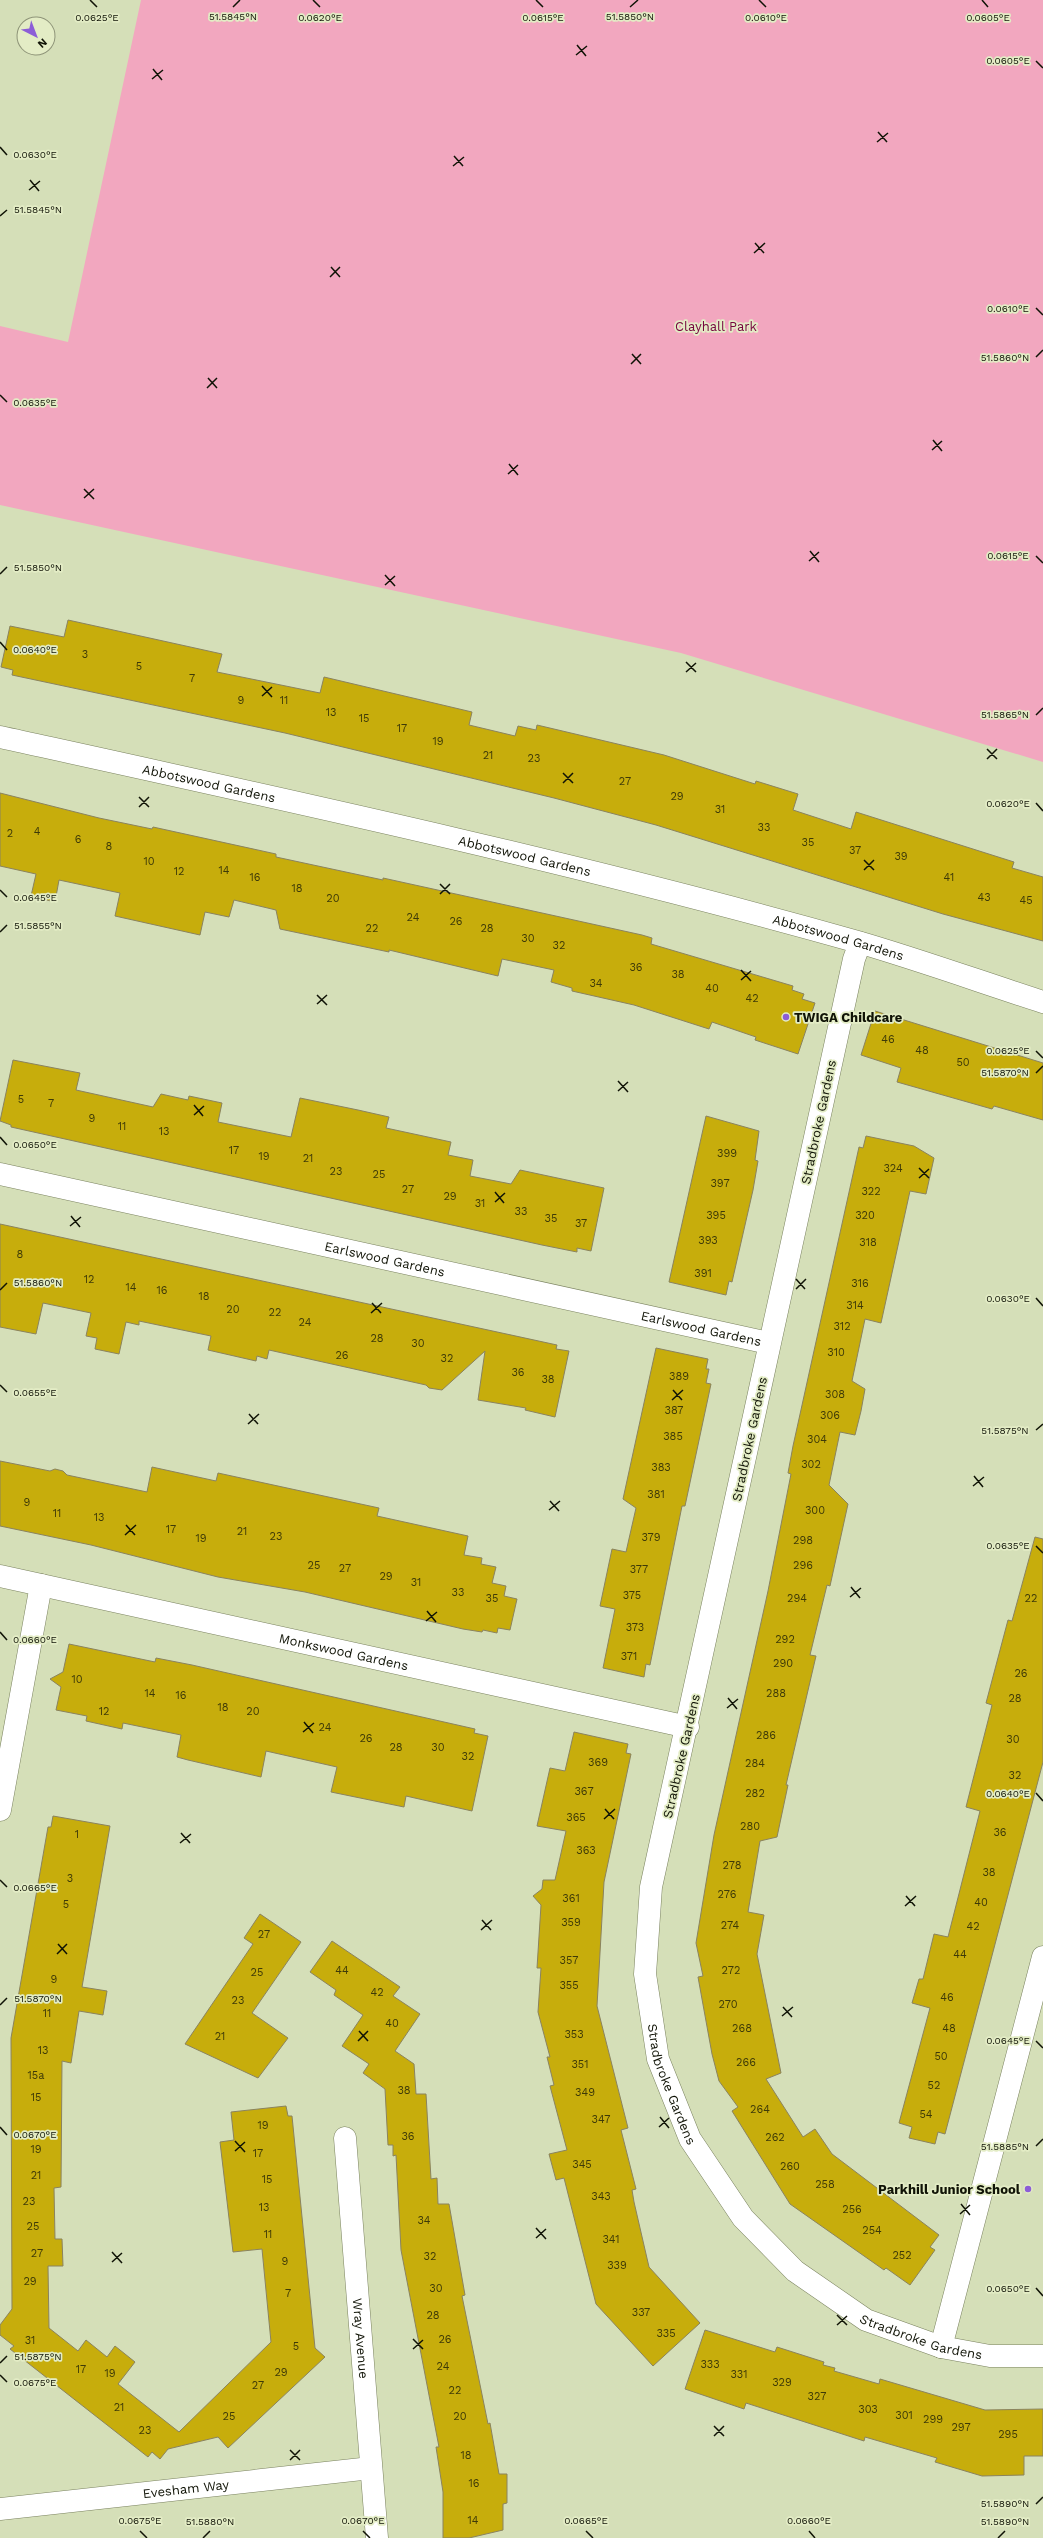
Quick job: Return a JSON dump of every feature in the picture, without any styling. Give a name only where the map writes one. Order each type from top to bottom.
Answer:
[{"type":"street","name":"Abbotswood Gardens","points":[[0,737],[336,811],[632,882],[860,943],[1043,1002]]},
{"type":"street","name":"Stradbroke Gardens","points":[[860,943],[854,959],[769,1343],[688,1727],[651,1887],[645,1974],[658,2059],[690,2139],[743,2218],[795,2271],[866,2320],[941,2347],[990,2356],[1043,2356]]},
{"type":"street","name":"Earlswood Gardens","points":[[0,1174],[769,1343]]},
{"type":"street","name":"Monkswood Gardens","points":[[0,1576],[688,1727]]},
{"type":"street","points":[[0,1810],[41,1585]]},
{"type":"street","points":[[941,2347],[1043,1957]]},
{"type":"street","name":"Wray Avenue","points":[[346,2138],[377,2538]]},
{"type":"street","name":"Evesham Way","points":[[0,2509],[371,2468]]},
{"type":"green space","name":"Clayhall Park","points":[[141,0],[1043,0],[1043,762],[681,653],[0,505],[0,326],[68,342]]},
{"type":"building","points":[[68,620],[222,654],[217,672],[320,693],[324,677],[472,712],[469,725],[515,736],[518,726],[536,730],[537,725],[664,755],[755,784],[756,781],[798,794],[793,810],[851,829],[856,812],[1014,862],[1012,868],[1043,877],[1043,941],[943,914],[656,825],[554,798],[285,733],[12,675],[13,670],[1,667],[10,626],[64,637]]},
{"type":"building","points":[[0,793],[99,818],[152,829],[153,827],[276,854],[276,857],[383,880],[383,878],[642,935],[652,938],[651,944],[793,986],[792,990],[804,994],[802,999],[815,1003],[798,1054],[755,1040],[756,1037],[712,1022],[709,1029],[634,1005],[572,991],[572,988],[551,982],[554,970],[502,959],[498,976],[389,950],[389,952],[280,929],[276,910],[234,900],[229,917],[205,912],[200,935],[115,916],[120,893],[59,880],[55,902],[31,896],[36,874],[0,866]]},
{"type":"building","points":[[875,1011],[1043,1063],[1043,1120],[994,1106],[992,1109],[897,1082],[901,1068],[861,1055]]},
{"type":"building","points":[[13,1060],[80,1073],[76,1090],[153,1107],[161,1094],[188,1100],[189,1096],[222,1103],[218,1122],[291,1137],[300,1098],[358,1110],[389,1117],[386,1128],[451,1142],[448,1155],[473,1160],[470,1176],[511,1184],[520,1170],[604,1188],[591,1251],[577,1248],[577,1252],[542,1245],[11,1127],[11,1125],[0,1121]]},
{"type":"building","points":[[706,1116],[759,1131],[755,1160],[758,1161],[753,1190],[732,1282],[729,1281],[726,1295],[669,1282]]},
{"type":"building","points":[[866,1136],[914,1146],[934,1158],[926,1194],[910,1191],[881,1323],[865,1319],[852,1381],[865,1389],[861,1411],[855,1435],[840,1432],[829,1485],[848,1504],[830,1586],[827,1585],[810,1655],[816,1656],[786,1785],[788,1785],[777,1837],[760,1841],[748,1912],[764,1915],[757,1954],[781,2073],[766,2079],[803,2137],[815,2129],[832,2154],[939,2235],[930,2247],[935,2250],[910,2285],[886,2268],[884,2270],[790,2204],[732,2111],[738,2107],[719,2081],[712,2054],[698,1977],[703,1976],[696,1943],[714,1835],[768,1591],[791,1474],[788,1473],[793,1446],[859,1147],[863,1148]]},
{"type":"building","points":[[0,1224],[557,1345],[556,1349],[569,1351],[555,1417],[525,1410],[526,1408],[478,1400],[485,1351],[442,1390],[429,1388],[426,1385],[269,1350],[267,1359],[257,1356],[256,1361],[208,1350],[211,1336],[139,1321],[139,1325],[126,1322],[119,1354],[95,1349],[97,1338],[86,1336],[91,1313],[43,1303],[36,1334],[0,1327]]},
{"type":"building","points":[[656,1348],[708,1359],[706,1369],[709,1369],[706,1383],[711,1384],[685,1506],[682,1506],[650,1665],[646,1664],[644,1677],[603,1668],[615,1609],[600,1606],[612,1549],[626,1552],[636,1508],[623,1499]]},
{"type":"building","points":[[0,1461],[50,1471],[55,1469],[63,1471],[67,1475],[147,1492],[152,1467],[216,1481],[218,1473],[379,1508],[377,1516],[468,1536],[464,1555],[482,1558],[481,1564],[496,1567],[492,1583],[506,1586],[504,1596],[517,1599],[510,1630],[498,1628],[497,1633],[483,1630],[482,1632],[463,1629],[305,1592],[218,1577],[91,1545],[0,1526]]},
{"type":"building","points":[[1035,1537],[1043,1539],[1043,1762],[945,2134],[938,2132],[935,2144],[909,2138],[912,2127],[899,2123],[930,2008],[912,2003],[919,1979],[923,1979],[934,1934],[948,1937],[980,1811],[966,1807],[992,1705],[986,1703],[1008,1620],[1012,1621]]},
{"type":"building","points":[[69,1644],[155,1662],[156,1658],[192,1665],[475,1729],[474,1733],[488,1736],[472,1811],[406,1796],[404,1807],[331,1792],[337,1767],[266,1751],[261,1777],[188,1760],[177,1757],[181,1735],[123,1723],[122,1729],[86,1721],[87,1716],[56,1710],[61,1687],[50,1679],[63,1672]]},
{"type":"building","points":[[574,1732],[628,1744],[626,1753],[631,1754],[604,1882],[597,2006],[628,2128],[621,2130],[636,2189],[632,2190],[634,2202],[649,2267],[700,2323],[653,2366],[596,2304],[564,2178],[556,2180],[549,2154],[567,2150],[550,2086],[554,2085],[547,2057],[550,2057],[538,2012],[541,1968],[537,1968],[541,1905],[533,1896],[542,1889],[543,1880],[555,1880],[566,1831],[537,1826],[550,1768],[565,1771]]},
{"type":"building","points":[[53,1816],[110,1826],[82,1987],[107,1991],[103,2015],[79,2011],[71,2063],[62,2061],[61,2187],[54,2188],[55,2239],[62,2239],[63,2266],[48,2266],[49,2328],[78,2351],[86,2340],[107,2357],[115,2346],[135,2362],[118,2384],[179,2432],[271,2342],[262,2249],[233,2252],[220,2142],[234,2140],[231,2112],[286,2106],[288,2116],[292,2116],[315,2348],[325,2357],[228,2448],[218,2437],[168,2449],[160,2459],[152,2452],[148,2457],[10,2349],[14,2346],[0,2335],[0,2325],[12,2309],[11,2038],[48,1827],[51,1827]]},
{"type":"building","points":[[260,1914],[301,1942],[252,2013],[288,2038],[258,2078],[185,2044],[253,1944],[244,1938]]},
{"type":"building","points":[[332,1941],[400,1987],[393,1996],[420,2014],[395,2051],[414,2064],[416,2094],[426,2094],[431,2179],[437,2178],[438,2204],[449,2204],[465,2295],[462,2296],[488,2424],[490,2423],[499,2474],[507,2474],[507,2503],[503,2504],[503,2530],[469,2538],[443,2538],[443,2492],[436,2447],[439,2447],[401,2250],[396,2155],[393,2156],[393,2145],[388,2145],[385,2089],[363,2073],[369,2064],[342,2046],[363,2015],[334,1995],[336,1990],[310,1972]]},
{"type":"building","points":[[705,2330],[775,2352],[777,2347],[824,2362],[823,2365],[835,2368],[834,2371],[879,2384],[880,2379],[985,2410],[1043,2409],[1043,2456],[1024,2456],[1024,2475],[982,2476],[935,2462],[937,2458],[865,2437],[864,2441],[746,2403],[744,2409],[685,2389]]},
{"type":"place","name":"TWIGA Childcare","points":[[786,1017]]},
{"type":"place","name":"Parkhill Junior School","points":[[1028,2189]]}]
